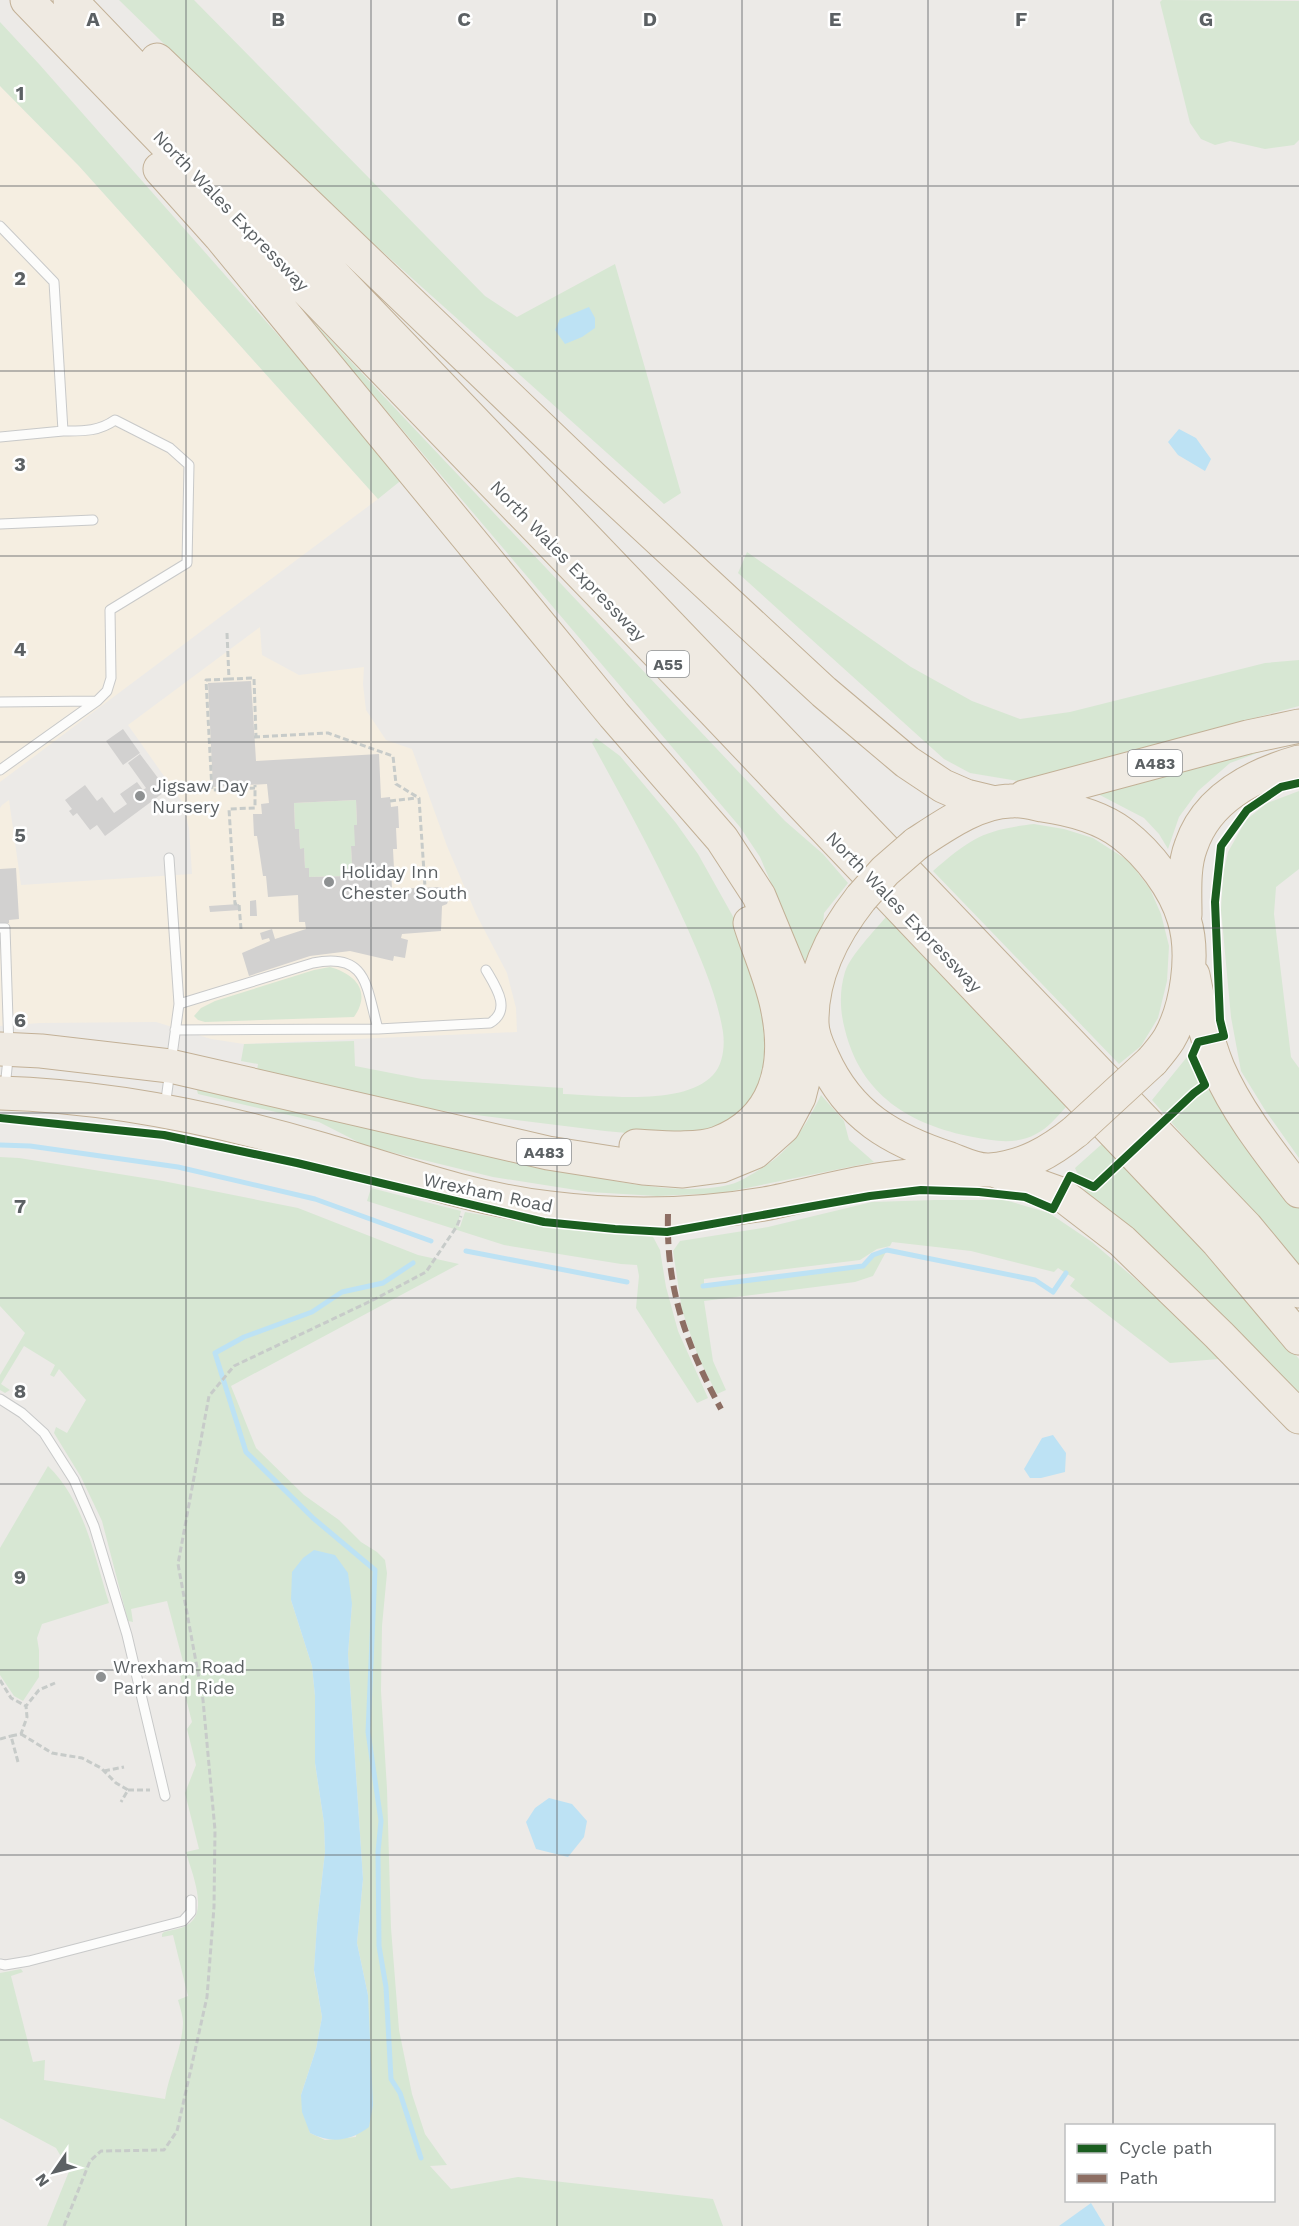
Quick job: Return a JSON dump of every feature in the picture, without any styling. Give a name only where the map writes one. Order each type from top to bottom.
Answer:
[{"type":"highway","points":[[10,0],[220,236],[614,716],[722,839],[759,896],[826,1065],[841,1091],[856,1110],[874,1124],[915,1146],[1062,1194],[1122,1241],[1299,1417]]},
{"type":"highway","name":"North Wales Expressway","points":[[27,0],[751,751],[1218,1242],[1299,1338]]},
{"type":"highway","name":"North Wales Expressway","points":[[70,0],[1246,1227],[1299,1291]]},
{"type":"highway","points":[[96,0],[592,477],[824,692],[907,762],[943,786],[966,796],[1066,809],[1095,818],[1123,834],[1145,855],[1168,886],[1184,919]]},
{"type":"highway","points":[[548,1153],[598,1143],[674,1148],[716,1144],[741,1131],[754,1120],[771,1101],[780,1078],[782,1051],[778,1010],[750,923],[712,854],[614,716]]},
{"type":"highway","name":"A483","points":[[1003,802],[1248,737],[1299,726]]},
{"type":"highway","points":[[1299,762],[1265,772],[1239,787],[1219,802],[1202,821],[1190,847],[1185,875],[1184,919],[1198,1002],[1218,1069],[1254,1130],[1299,1191]]},
{"type":"highway","points":[[813,1031],[816,981],[841,924],[861,898],[885,871],[916,844],[966,813],[1003,802]]},
{"type":"highway","name":"Wrexham Road","points":[[2,1093],[77,1099],[165,1112],[219,1123],[471,1193],[546,1208],[610,1214],[668,1214],[728,1209],[877,1180],[987,1170],[1027,1163],[1053,1150],[1152,1061],[1169,1039],[1180,1012],[1189,959]]},
{"type":"highway","name":"A483","points":[[5,1049],[170,1066],[548,1153],[642,1168],[683,1171],[721,1166],[755,1152],[783,1127],[799,1097],[813,1031]]},
{"type":"lane","points":[[0,226],[54,282],[63,431]]},
{"type":"lane","points":[[0,437],[88,431],[104,428],[115,420],[170,448],[189,465],[187,563],[110,610],[111,678],[106,691],[97,701],[0,770]]},
{"type":"lane","points":[[0,524],[93,520]]},
{"type":"lane","points":[[0,702],[97,701]]},
{"type":"lane","points":[[165,1112],[179,1004],[169,858]]},
{"type":"lane","points":[[0,928],[5,928],[5,1049],[2,1093]]},
{"type":"lane","points":[[179,1004],[313,963],[328,960],[344,961],[356,968],[364,979],[378,1029]]},
{"type":"lane","points":[[175,1030],[378,1029],[490,1023],[497,1019],[501,1012],[501,1002],[498,991],[486,970]]},
{"type":"lane","points":[[0,1399],[30,1419],[44,1433],[74,1480],[94,1526],[127,1635],[164,1792]]},
{"type":"lane","points":[[0,1964],[29,1961],[183,1921],[191,1912],[191,1900]]},
{"type":"path","points":[[227,633],[229,679]]},
{"type":"path","points":[[241,929],[239,904],[235,904],[229,809],[255,808],[255,786],[212,790],[206,680],[254,678],[255,736],[328,734],[393,756],[396,784],[419,798]]},
{"type":"path","points":[[390,801],[419,798]]},
{"type":"path","points":[[419,798],[425,887]]},
{"type":"path","points":[[64,2226],[90,2162],[101,2151],[164,2150],[177,2131],[207,1997],[214,1907],[215,1830],[203,1700],[178,1564],[209,1395],[234,1366],[375,1299],[426,1272],[457,1226],[463,1211]]},
{"type":"path","points":[[0,1680],[10,1698],[26,1707]]},
{"type":"path","points":[[21,1734],[27,1717],[26,1707],[39,1690],[55,1683]]},
{"type":"path","points":[[0,1740],[21,1734],[52,1753],[82,1758],[128,1790],[164,1792]]},
{"type":"path","points":[[11,1736],[18,1762]]},
{"type":"path","points":[[104,1772],[124,1767]]},
{"type":"path","points":[[121,1802],[128,1790]]},
{"type":"shaded area","points":[[0,86],[79,166],[378,499],[0,782]]},
{"type":"shaded area","points":[[260,627],[262,655],[299,675],[364,667],[366,710],[386,740],[412,749],[447,846],[477,916],[507,973],[516,1008],[517,1032],[244,1044],[211,1039],[156,1022],[40,1023],[0,1026],[0,808],[9,800],[21,885],[192,874],[189,829],[183,803],[128,725]]},
{"type":"green space","points":[[119,0],[194,0],[485,296],[517,317],[615,264],[681,493],[664,504],[317,193]]},
{"type":"green space","points":[[1162,0],[1299,1],[1299,140],[1294,145],[1265,149],[1230,141],[1215,145],[1201,139],[1190,123],[1160,2]]},
{"type":"green space","points":[[0,22],[404,478],[378,499],[79,166],[0,86]]},
{"type":"green space","points":[[288,295],[785,821],[823,854],[848,883],[824,913],[823,925],[805,962],[760,857],[740,827]]},
{"type":"green space","points":[[747,552],[911,667],[972,701],[1020,719],[1070,712],[1265,663],[1299,660],[1299,706],[1018,781],[970,773],[944,759],[738,573]]},
{"type":"green space","points":[[596,738],[620,756],[676,823],[698,854],[740,929],[768,1014],[769,1081],[728,1128],[671,1137],[444,1111],[338,1091],[257,1071],[258,1064],[241,1061],[244,1044],[354,1041],[355,1066],[422,1079],[563,1088],[563,1094],[620,1097],[683,1092],[700,1085],[713,1075],[721,1061],[724,1043],[713,991],[692,938],[664,879],[592,743]]},
{"type":"green space","points":[[1299,738],[1230,763],[1198,791],[1179,817],[1168,849],[1159,834],[1144,818],[1096,793]]},
{"type":"green space","points":[[1299,791],[1299,869],[1276,887],[1274,914],[1291,1057],[1299,1068],[1299,1158],[1241,1071],[1231,1017],[1221,910],[1223,874],[1228,852],[1246,820],[1267,803]]},
{"type":"green space","points":[[356,800],[355,846],[351,846],[352,865],[348,866],[348,876],[309,877],[309,868],[305,868],[304,849],[300,849],[299,829],[295,829],[294,803]]},
{"type":"green space","points":[[1034,824],[1064,829],[1093,838],[1129,861],[1150,889],[1161,914],[1169,946],[1167,981],[1158,1018],[1141,1046],[1119,1064],[933,871],[979,837],[1002,829]]},
{"type":"green space","points":[[886,917],[1066,1107],[1044,1129],[1021,1140],[1005,1141],[950,1132],[909,1115],[891,1103],[863,1072],[845,1030],[841,1009],[842,987],[845,972],[852,958]]},
{"type":"green space","points":[[330,967],[347,974],[358,985],[361,999],[354,1017],[205,1022],[194,1016],[201,1008],[215,1001]]},
{"type":"green space","points":[[1187,1057],[1220,1093],[1299,1202],[1299,1268],[1152,1100]]},
{"type":"green space","points":[[196,1087],[521,1163],[652,1187],[696,1189],[735,1183],[777,1157],[802,1130],[821,1095],[844,1121],[849,1140],[874,1162],[722,1193],[657,1196],[589,1192],[493,1177],[366,1146],[319,1122],[198,1094]]},
{"type":"green space","points":[[1103,1143],[1248,1298],[1299,1359],[1299,1397],[1155,1252],[1085,1191],[1075,1168]]},
{"type":"green space","points":[[0,1157],[163,1181],[298,1208],[418,1255],[459,1264],[231,1386],[256,1448],[304,1495],[339,1520],[361,1542],[385,1560],[387,1573],[382,1626],[381,1691],[387,1789],[391,1928],[399,2030],[412,2094],[425,2134],[447,2165],[430,2166],[451,2189],[518,2177],[713,2199],[723,2226],[47,2226],[72,2164],[63,2160],[56,2148],[0,2118],[0,1973],[21,1969],[23,1972],[11,1976],[33,2062],[45,2060],[44,2080],[165,2099],[182,2033],[183,2020],[178,2000],[188,1996],[173,1935],[162,1937],[162,1934],[190,1923],[198,1909],[197,1889],[186,1852],[199,1849],[185,1793],[196,1765],[187,1729],[192,1722],[179,1671],[185,1669],[167,1601],[131,1609],[133,1622],[128,1621],[102,1521],[81,1477],[54,1433],[56,1427],[67,1433],[86,1400],[59,1369],[54,1377],[50,1375],[55,1365],[24,1346],[1,1384],[10,1390],[5,1393],[0,1390],[0,1375],[25,1333],[0,1306]],"holes":[[[291,1600],[352,1604],[348,1654],[363,1879],[357,1943],[368,1995],[356,2137],[325,2140],[310,2133],[301,2095],[316,2049],[322,2017],[314,1971],[325,1852],[324,1823],[315,1763],[315,1696],[312,1666]]]},
{"type":"green space","points":[[371,1188],[461,1211],[457,1226],[460,1227],[465,1212],[562,1229],[652,1235],[660,1250],[666,1287],[678,1331],[708,1398],[697,1403],[636,1308],[639,1276],[637,1265],[504,1245],[367,1201]]},
{"type":"green space","points":[[1005,1200],[1049,1213],[1092,1242],[1161,1301],[1219,1359],[1170,1363],[1070,1286],[1075,1279],[1058,1268],[1054,1272],[971,1251],[892,1242],[890,1246],[877,1249],[860,1260],[704,1279],[704,1286],[862,1266],[873,1255],[887,1250],[873,1276],[855,1282],[704,1301],[713,1361],[726,1390],[717,1394],[699,1359],[682,1310],[673,1251],[680,1241],[768,1227],[872,1202]]},
{"type":"green space","points":[[48,1466],[71,1495],[79,1512],[87,1530],[109,1603],[42,1624],[37,1638],[39,1677],[23,1701],[14,1696],[0,1675],[0,1548]]},
{"type":"water","points":[[589,307],[595,318],[595,328],[582,337],[565,344],[555,330],[560,319]]},
{"type":"water","points":[[1179,429],[1196,438],[1211,459],[1205,471],[1178,455],[1168,442]]},
{"type":"water","points":[[1053,1435],[1066,1453],[1065,1472],[1041,1478],[1030,1478],[1024,1469],[1042,1438]]},
{"type":"water","points":[[314,1550],[335,1555],[348,1573],[352,1604],[348,1654],[363,1879],[357,1943],[368,1995],[373,2105],[369,2127],[348,2138],[333,2140],[310,2133],[302,2112],[301,2095],[316,2049],[322,2017],[314,1970],[325,1852],[324,1823],[315,1763],[315,1696],[312,1666],[291,1600],[292,1572],[303,1558]]},
{"type":"water","points":[[549,1798],[572,1804],[587,1821],[584,1837],[568,1857],[536,1849],[526,1822],[535,1808]]},
{"type":"water","points":[[1091,2203],[1105,2226],[1059,2226]]},
{"type":"building","name":"Holiday Inn Chester South","points":[[251,681],[256,761],[379,754],[381,798],[390,797],[391,807],[398,806],[399,828],[396,828],[397,849],[393,849],[392,889],[441,887],[441,896],[445,896],[448,901],[442,906],[441,931],[402,934],[401,938],[408,940],[405,958],[394,956],[393,961],[350,951],[310,956],[249,976],[242,953],[270,941],[269,938],[262,940],[260,933],[272,929],[275,939],[306,929],[305,922],[299,922],[298,895],[268,897],[257,836],[254,836],[253,814],[262,814],[261,804],[269,803],[267,784],[213,787],[208,683]],"holes":[[[356,800],[357,825],[354,825],[355,846],[351,846],[352,865],[348,866],[348,876],[309,877],[309,868],[305,868],[304,848],[300,849],[299,829],[295,829],[294,803]]]},
{"type":"building","points":[[123,729],[140,753],[123,765],[106,741]]},
{"type":"building","name":"Jigsaw Day Nursery","points":[[140,754],[167,790],[105,836],[97,825],[90,830],[77,813],[73,816],[69,811],[72,809],[65,800],[85,785],[97,801],[102,797],[114,813],[127,804],[120,794],[137,782],[143,790],[146,788],[128,763]]},
{"type":"building","points":[[16,868],[19,919],[9,920],[9,923],[0,923],[0,869]]},
{"type":"building","points":[[256,900],[257,916],[250,916],[250,901]]},
{"type":"building","points":[[239,904],[240,910],[210,912],[209,906]]},
{"type":"waterway","points":[[0,1145],[30,1146],[178,1167],[315,1199],[431,1241]]},
{"type":"waterway","points":[[703,1286],[863,1266],[873,1255],[887,1250],[1035,1280],[1053,1292],[1066,1273]]},
{"type":"waterway","points":[[466,1251],[627,1282]]},
{"type":"waterway","points":[[413,1263],[383,1283],[342,1292],[312,1312],[244,1337],[215,1353],[246,1452],[313,1518],[375,1570],[368,1732],[381,1821],[378,1852],[379,1946],[386,1987],[391,2079],[400,2093],[421,2158]]},
{"type":"marked path","points":[[668,1214],[671,1267],[681,1315],[688,1339],[721,1409]]},
{"type":"cycle path","points":[[0,1118],[164,1135],[297,1163],[544,1222],[615,1229],[667,1232],[870,1196],[921,1190],[979,1192],[1025,1197],[1053,1209],[1070,1176],[1094,1187],[1205,1085],[1192,1056],[1198,1042],[1224,1036],[1220,1020],[1215,902],[1221,846],[1247,810],[1281,787],[1299,783]]},
{"type":"place","name":"Jigsaw Day Nursery","points":[[140,796]]},
{"type":"place","name":"Holiday Inn Chester South","points":[[329,882]]},
{"type":"place","name":"Wrexham Road Park and Ride","points":[[101,1677]]}]
